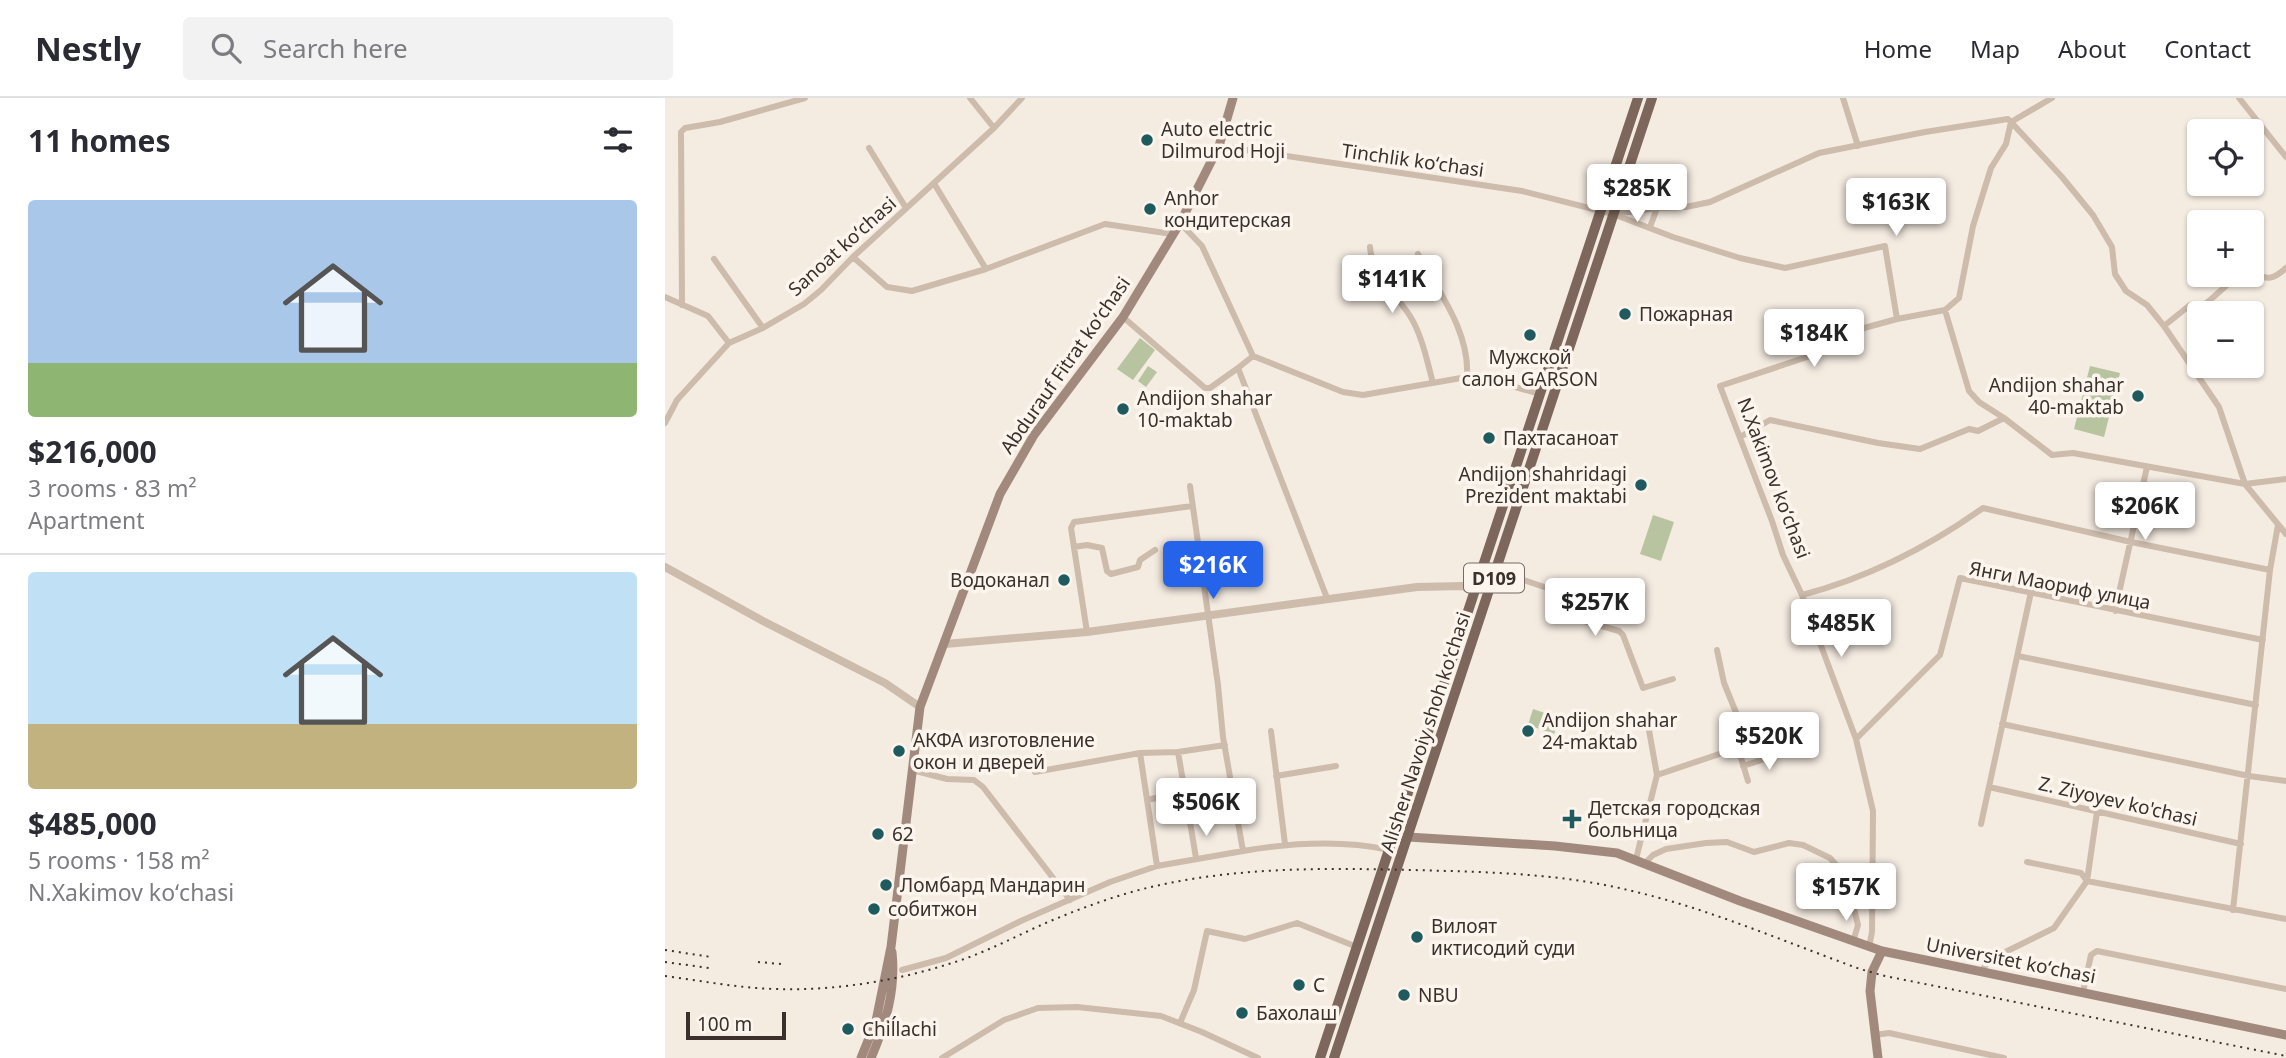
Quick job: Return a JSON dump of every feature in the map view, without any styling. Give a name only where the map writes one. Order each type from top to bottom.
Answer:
[{"type":"main road","name":"Abdurauf Fitrat koʻchasi","points":[[861,1058],[876,1021],[891,947],[920,707],[1000,494],[1034,435],[1123,317],[1180,223],[1219,146],[1233,98]]},
{"type":"main road","name":"Alisher Navoiy shoh ko'chasi","points":[[1320,1058],[1638,98]]},
{"type":"main road","name":"Alisher Navoiy shoh ko'chasi","points":[[1334,1058],[1652,98]]},
{"type":"main road","points":[[1576,286],[1589,290]]},
{"type":"main road","points":[[1569,305],[1583,310]]},
{"type":"main road","points":[[1524,443],[1537,447]]},
{"type":"main road","points":[[1474,592],[1489,596]]},
{"type":"main road","points":[[1446,678],[1459,683]]},
{"type":"main road","name":"Universitet kо‘chasi","points":[[1408,837],[1555,846],[1617,853],[1740,901],[1882,951],[2286,1035]]},
{"type":"main road","name":"Abdurauf Fitrat koʻchasi","points":[[871,1058],[890,1007],[894,972],[891,947]]},
{"type":"main road","points":[[1878,1058],[1870,991],[1872,972],[1882,951]]},
{"type":"street","points":[[682,305],[681,132],[685,128],[720,122],[805,98]]},
{"type":"street","points":[[970,98],[994,128]]},
{"type":"street","name":"Sanoat koʻchasi","points":[[729,343],[763,328],[804,304],[906,208],[935,185],[1022,98]]},
{"type":"street","points":[[1843,98],[1858,146]]},
{"type":"street","points":[[1613,214],[1729,254],[1785,268],[1885,246],[1897,319],[1945,310],[1959,298],[1973,226],[1991,168],[2006,144],[2011,122],[2052,98]]},
{"type":"street","points":[[2239,98],[2286,157]]},
{"type":"street","points":[[1613,214],[1710,202],[1807,157],[1937,130],[2008,119],[2093,215],[2112,247],[2115,274],[2126,291],[2147,305],[2164,326],[2219,407],[2245,484],[2286,534]]},
{"type":"street","name":"Tinchlik kо‘chasi","points":[[1219,146],[1522,191],[1613,214]]},
{"type":"street","points":[[869,148],[906,208]]},
{"type":"street","points":[[935,185],[986,270]]},
{"type":"street","points":[[1650,228],[1657,208]]},
{"type":"street","points":[[1180,223],[1202,246],[1253,356],[1343,393],[1363,395],[1467,377],[1494,381],[1540,394]]},
{"type":"street","points":[[853,257],[887,286],[912,292],[986,270],[1105,224],[1173,234]]},
{"type":"street","points":[[1370,247],[1371,262],[1410,317],[1421,341],[1433,383]]},
{"type":"street","points":[[1418,254],[1458,329],[1468,357],[1467,377]]},
{"type":"street","points":[[714,259],[763,328]]},
{"type":"street","points":[[2264,279],[2270,279],[2286,268]]},
{"type":"street","points":[[2164,326],[2190,306],[2205,304],[2225,287]]},
{"type":"street","points":[[665,297],[708,316],[729,343],[677,400],[665,422]]},
{"type":"street","points":[[1945,310],[1969,391],[1979,402],[2052,455],[2073,453],[2245,484],[2286,479]]},
{"type":"street","points":[[1123,317],[1205,388],[1210,388],[1253,356]]},
{"type":"street","name":"N.Xakimov koʻchasi","points":[[1869,947],[1873,932],[1873,811],[1856,739],[1720,386],[1837,347],[1864,328],[1897,319]]},
{"type":"street","points":[[1238,368],[1327,598]]},
{"type":"street","points":[[1740,437],[1770,420],[1920,449],[1969,429],[1978,431],[2004,418]]},
{"type":"street","points":[[2115,611],[2147,467]]},
{"type":"street","points":[[1190,486],[1225,745],[1243,851]]},
{"type":"street","points":[[1087,632],[1071,528],[1074,522],[1192,506]]},
{"type":"street","points":[[1802,595],[1833,587],[1894,561],[1944,536],[1983,509],[2270,570]]},
{"type":"street","points":[[2234,910],[2270,570],[2278,525]]},
{"type":"street","points":[[1075,547],[1087,545],[1102,548],[1107,572],[1111,574],[1137,567],[1140,559],[1155,550]]},
{"type":"street","points":[[665,567],[763,621],[885,682],[920,707]]},
{"type":"street","points":[[1497,571],[1562,593],[1574,618],[1619,631],[1623,635],[1643,688],[1673,679]]},
{"type":"street","name":"Янги Маориф улица","points":[[1856,739],[1940,655],[1960,578],[2263,640]]},
{"type":"street","points":[[945,644],[1087,632],[1417,587],[1463,586],[1474,592]]},
{"type":"street","points":[[1982,824],[2031,592]]},
{"type":"street","points":[[1657,775],[1738,748],[1748,742],[1724,683],[1717,650]]},
{"type":"street","points":[[2018,656],[2256,705]]},
{"type":"street","points":[[1641,861],[1657,775],[1647,719]]},
{"type":"street","points":[[2002,724],[2249,776],[2286,781]]},
{"type":"street","points":[[1271,731],[1285,844]]},
{"type":"street","points":[[1035,772],[1140,753],[1178,752],[1225,745]]},
{"type":"street","points":[[1738,748],[1748,781]]},
{"type":"street","points":[[1148,800],[1182,791],[1184,787],[1178,752]]},
{"type":"street","points":[[1743,766],[1786,752]]},
{"type":"street","points":[[1140,753],[1157,866]]},
{"type":"street","points":[[1276,776],[1336,766]]},
{"type":"street","points":[[912,770],[947,779],[974,780],[1070,900]]},
{"type":"street","name":"Z. Ziyoyev ko'chasi","points":[[1989,787],[2241,844]]},
{"type":"street","points":[[1981,972],[1989,960],[2054,928],[2087,881],[2098,812]]},
{"type":"street","points":[[1190,822],[1196,858]]},
{"type":"street","points":[[1641,861],[1666,849],[1717,842],[1727,842],[1753,852],[1789,843],[1803,845],[1830,858],[1846,876],[1858,925],[1853,942]]},
{"type":"street","points":[[902,970],[946,958],[1023,920],[1157,866],[1285,844],[1374,847],[1389,850]]},
{"type":"street","points":[[2027,862],[2081,873],[2087,881],[2286,919]]},
{"type":"street","points":[[1180,1023],[1193,990],[1207,931],[1245,939],[1297,923],[1357,947]]},
{"type":"street","points":[[2083,992],[2091,955],[2097,951],[2286,989]]},
{"type":"street","points":[[941,1058],[1004,1020],[1038,1009],[1077,1007],[1161,1016],[1258,1058]]},
{"type":"street","points":[[1875,1035],[1889,1032],[2004,1058]]},
{"type":"green space","points":[[1140,338],[1155,350],[1133,380],[1117,369]]},
{"type":"green space","points":[[1148,366],[1157,372],[1146,387],[1138,381]]},
{"type":"green space","points":[[2090,366],[2120,373],[2104,437],[2074,429]]},
{"type":"green space","points":[[1653,515],[1674,522],[1661,561],[1640,554]]},
{"type":"green space","points":[[1533,709],[1560,718],[1554,734],[1528,725]]},
{"type":"railway","points":[[665,976],[761,988],[842,986],[887,980],[952,963],[1103,901],[1146,888],[1191,879],[1317,869],[1495,873],[1578,880],[1632,891],[1719,916],[1885,976],[2286,1056]]},
{"type":"railway","points":[[665,950],[711,957]]},
{"type":"railway","points":[[665,962],[709,968]]},
{"type":"railway","points":[[758,962],[781,964]]},
{"type":"place","name":"Auto electric Dilmurod Hoji","points":[[1147,140]]},
{"type":"place","name":"Anhor кондитерская","points":[[1150,209]]},
{"type":"place","name":"Пожарная","points":[[1625,314]]},
{"type":"place","name":"Мужской салон GARSON","points":[[1530,335]]},
{"type":"place","name":"Andijon shahar 40-maktab","points":[[2138,396]]},
{"type":"place","name":"Andijon shahar 10-maktab","points":[[1123,409]]},
{"type":"place","name":"Пахтасаноат","points":[[1489,438]]},
{"type":"place","name":"Andijon shahridagi Prezident maktabi","points":[[1641,485]]},
{"type":"place","name":"Водоканал","points":[[1064,580]]},
{"type":"place","name":"Andijon shahar 24-maktab","points":[[1528,731]]},
{"type":"place","name":"АКФА изготовление окон и дверей","points":[[899,751]]},
{"type":"place","name":"Детская городская больница","points":[[1572,819]]},
{"type":"place","name":"62","points":[[878,834]]},
{"type":"place","name":"Ломбард Мандарин","points":[[886,885]]},
{"type":"place","name":"собитжон","points":[[874,909]]},
{"type":"place","name":"Вилоят иктисодий суди","points":[[1417,937]]},
{"type":"place","name":"С","points":[[1299,985]]},
{"type":"place","name":"NBU","points":[[1404,995]]},
{"type":"place","name":"Бахолаш","points":[[1242,1013]]},
{"type":"place","name":"Chiĺlachi","points":[[848,1029]]}]
